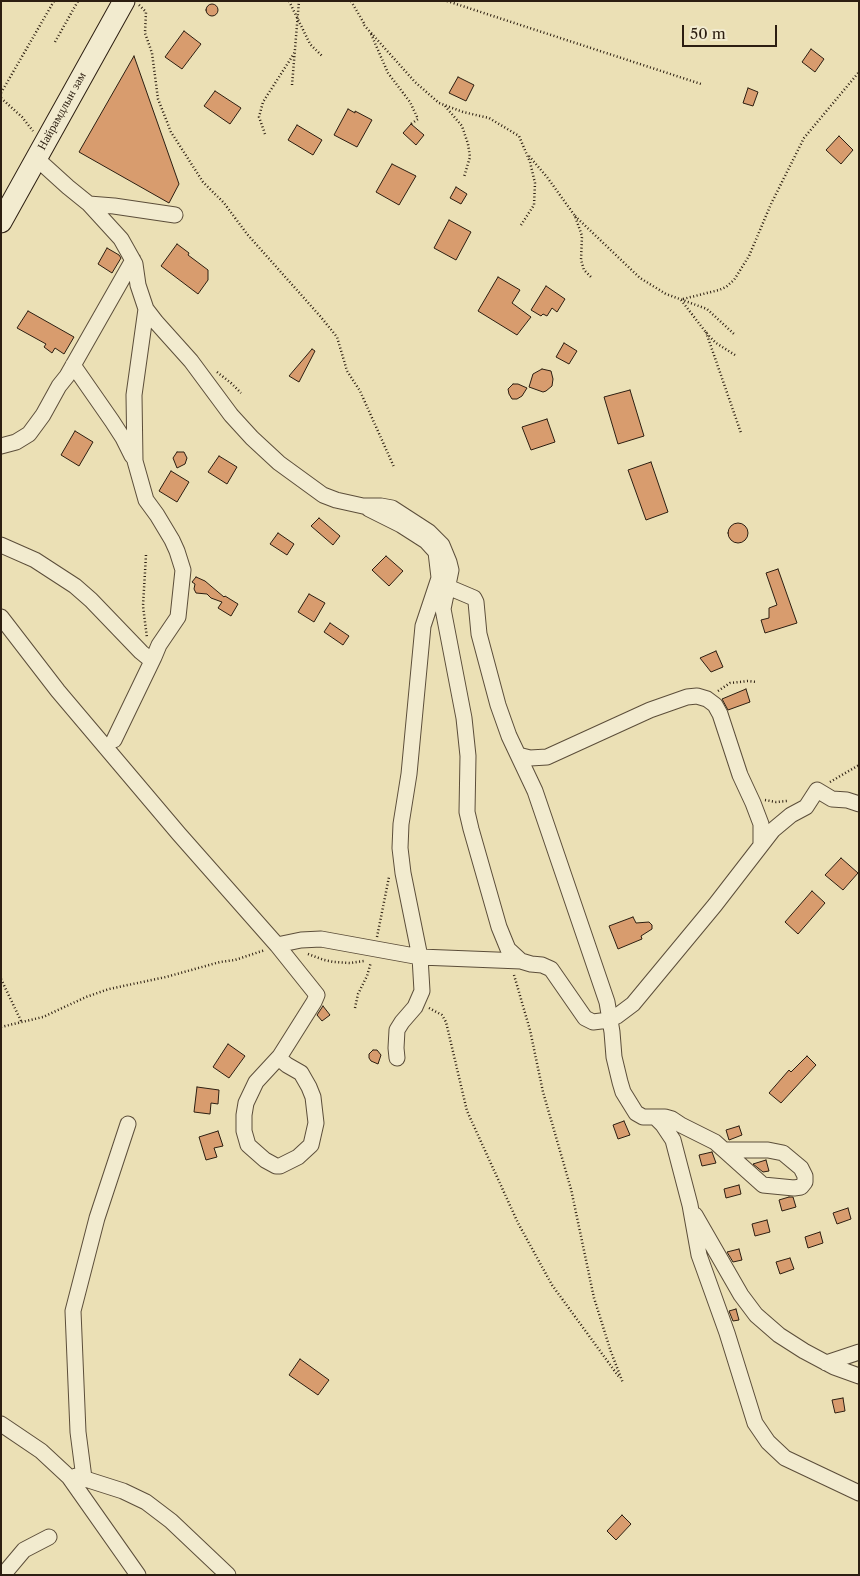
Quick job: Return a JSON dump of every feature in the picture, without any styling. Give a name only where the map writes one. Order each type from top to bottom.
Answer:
[{"type":"main road","name":"Найрамдлын зам","points":[[1,222],[124,1]]},
{"type":"street","points":[[39,152],[68,187],[89,204],[117,234],[135,264],[141,296],[146,309],[191,361],[230,415],[264,450],[296,476],[323,494],[336,500],[364,506],[392,508],[429,532],[442,545],[449,562],[451,570],[424,626],[409,774],[401,824],[400,848],[403,873],[420,957],[422,991],[420,1000],[397,1030],[397,1058]]},
{"type":"street","points":[[89,204],[106,204],[175,215]]},
{"type":"street","points":[[1,446],[16,442],[29,434],[43,415],[133,260]]},
{"type":"street","points":[[136,467],[134,395],[146,309]]},
{"type":"street","points":[[73,366],[123,438],[136,467],[146,500],[172,540],[182,570],[178,617],[159,645],[114,740]]},
{"type":"street","points":[[1,545],[35,560],[75,586],[152,661]]},
{"type":"street","points":[[444,582],[443,609],[464,718],[468,762],[467,812],[499,927],[508,949],[516,961]]},
{"type":"street","points":[[444,582],[474,598],[476,602],[479,634],[489,677],[508,736],[539,802],[607,1002],[602,1021]]},
{"type":"street","points":[[1,617],[58,691],[179,834],[277,945],[317,995],[280,1056],[251,1090],[244,1115],[244,1131],[248,1145],[265,1160],[276,1166],[280,1166],[298,1157],[311,1145],[316,1123],[313,1097],[309,1087],[301,1073],[287,1065],[281,1060],[280,1056]]},
{"type":"street","points":[[518,755],[530,758],[547,757],[650,710],[686,697],[697,696],[708,700],[715,705],[720,714],[740,775],[761,824],[761,845]]},
{"type":"street","points":[[277,945],[301,940],[321,939],[420,957],[516,961],[542,965],[551,969],[585,1018],[602,1021],[617,1016],[633,1004],[742,872],[761,845],[791,815],[806,807],[817,790],[832,800],[847,800],[859,804]]},
{"type":"street","points":[[602,1021],[612,1032],[614,1054],[623,1092],[636,1113],[644,1117],[665,1116],[714,1142],[763,1185],[794,1188],[801,1186],[805,1182],[805,1176],[801,1168],[783,1153],[768,1150],[725,1150]]},
{"type":"street","points":[[655,1117],[673,1140],[690,1205],[699,1255],[728,1333],[755,1423],[768,1442],[785,1458],[859,1493]]},
{"type":"street","points":[[84,1478],[78,1432],[73,1311],[97,1218],[128,1124]]},
{"type":"street","points":[[690,1205],[741,1295],[756,1315],[779,1335],[826,1363],[859,1376]]},
{"type":"street","points":[[826,1363],[859,1352]]},
{"type":"street","points":[[1,1424],[41,1451],[67,1475],[138,1575]]},
{"type":"street","points":[[67,1475],[84,1478],[123,1491],[146,1502],[171,1521],[228,1575]]},
{"type":"street","points":[[3,1575],[24,1550],[49,1537]]},
{"type":"path","points":[[1,93],[54,1]]},
{"type":"path","points":[[55,42],[78,1]]},
{"type":"path","points":[[136,1],[146,12],[145,33],[152,53],[158,99],[171,132],[203,182],[224,203],[247,234],[337,337],[347,371],[360,391],[394,467]]},
{"type":"path","points":[[289,1],[310,44],[323,58]]},
{"type":"path","points":[[292,85],[300,1]]},
{"type":"path","points":[[352,1],[388,73],[410,102],[418,119],[411,124]]},
{"type":"path","points":[[447,1],[701,84]]},
{"type":"path","points":[[364,25],[414,82],[439,104],[489,118],[519,136],[535,183],[534,205],[520,225]]},
{"type":"path","points":[[265,134],[259,117],[263,102],[295,52]]},
{"type":"path","points":[[681,299],[719,290],[734,280],[749,256],[771,204],[804,138],[859,72]]},
{"type":"path","points":[[1,98],[35,132],[39,152]]},
{"type":"path","points":[[444,105],[462,126],[468,144],[470,157],[464,177]]},
{"type":"path","points":[[526,153],[547,177],[575,216],[640,278],[661,291],[707,309],[734,334]]},
{"type":"path","points":[[575,216],[582,236],[581,260],[584,270],[591,277]]},
{"type":"path","points":[[681,299],[716,343],[734,355]]},
{"type":"path","points":[[706,332],[741,433]]},
{"type":"path","points":[[146,555],[143,606],[152,661]]},
{"type":"path","points":[[708,700],[719,690],[730,684],[748,681],[756,682]]},
{"type":"path","points":[[817,790],[859,765]]},
{"type":"path","points":[[749,794],[764,800],[788,801]]},
{"type":"path","points":[[355,1008],[358,994],[367,976],[391,871]]},
{"type":"path","points":[[1,1027],[43,1017],[86,996],[109,989],[235,960],[257,954],[277,945]]},
{"type":"path","points":[[413,1010],[432,1009],[444,1018],[450,1034],[466,1111],[518,1223],[552,1284],[623,1383],[594,1298],[571,1189],[543,1092],[516,961]]},
{"type":"path","points":[[1,979],[22,1023]]},
{"type":"building","points":[[212,4],[218,10],[212,16],[206,10]]},
{"type":"building","points":[[184,31],[201,44],[182,69],[165,57]]},
{"type":"building","points":[[811,49],[824,59],[815,72],[802,62]]},
{"type":"building","points":[[134,56],[179,184],[169,203],[79,152]]},
{"type":"building","points":[[458,77],[474,85],[466,101],[449,93]]},
{"type":"building","points":[[748,88],[758,92],[753,106],[743,103]]},
{"type":"building","points":[[215,91],[241,108],[230,124],[204,106]]},
{"type":"building","points":[[348,109],[372,120],[357,147],[334,135]]},
{"type":"building","points":[[411,124],[424,135],[416,145],[403,133]]},
{"type":"building","points":[[297,125],[322,140],[313,155],[288,140]]},
{"type":"building","points":[[839,136],[853,150],[841,164],[826,150]]},
{"type":"building","points":[[392,164],[416,176],[399,205],[376,192]]},
{"type":"building","points":[[456,187],[467,194],[461,204],[450,198]]},
{"type":"building","points":[[449,220],[471,232],[456,260],[434,248]]},
{"type":"building","points":[[177,244],[208,270],[208,280],[198,294],[161,266]]},
{"type":"building","points":[[107,248],[121,258],[112,273],[98,264]]},
{"type":"building","points":[[498,277],[520,290],[512,303],[531,317],[517,335],[478,311]]},
{"type":"building","points":[[546,286],[565,299],[557,312],[552,308],[547,316],[543,314],[541,316],[531,310]]},
{"type":"building","points":[[28,311],[74,337],[64,354],[55,348],[52,353],[44,347],[46,344],[17,328]]},
{"type":"building","points":[[564,343],[577,351],[569,364],[556,357]]},
{"type":"building","points":[[312,349],[315,351],[299,382],[289,376]]},
{"type":"building","points":[[542,369],[551,371],[553,379],[552,386],[543,392],[529,387],[533,374]]},
{"type":"building","points":[[513,384],[527,388],[522,396],[517,399],[512,399],[509,394],[508,389]]},
{"type":"building","points":[[630,390],[644,436],[618,444],[604,397]]},
{"type":"building","points":[[547,419],[555,442],[531,450],[522,427]]},
{"type":"building","points":[[75,431],[93,442],[79,466],[61,455]]},
{"type":"building","points":[[177,452],[184,452],[187,458],[185,464],[177,468],[173,458]]},
{"type":"building","points":[[219,456],[237,467],[227,484],[208,472]]},
{"type":"building","points":[[651,462],[668,512],[646,520],[628,470]]},
{"type":"building","points":[[171,471],[189,482],[177,502],[159,491]]},
{"type":"building","points":[[319,518],[340,536],[333,545],[311,526]]},
{"type":"building","points":[[738,523],[745,526],[748,533],[745,540],[738,543],[731,540],[728,533],[731,526]]},
{"type":"building","points":[[278,533],[294,544],[287,555],[270,544]]},
{"type":"building","points":[[386,556],[403,571],[389,586],[372,570]]},
{"type":"building","points":[[778,569],[797,623],[765,633],[761,620],[769,618],[769,608],[777,605],[766,573]]},
{"type":"building","points":[[196,577],[205,581],[224,597],[238,604],[231,616],[218,608],[222,602],[211,598],[207,594],[196,593],[194,589],[195,584],[192,582]]},
{"type":"building","points":[[309,594],[325,603],[314,622],[298,612]]},
{"type":"building","points":[[330,623],[349,636],[343,645],[324,632]]},
{"type":"building","points":[[716,651],[723,667],[711,672],[700,658]]},
{"type":"building","points":[[746,689],[750,702],[728,710],[722,699]]},
{"type":"building","points":[[841,858],[858,873],[843,890],[825,875]]},
{"type":"building","points":[[812,891],[825,903],[798,934],[785,922]]},
{"type":"building","points":[[633,917],[636,923],[649,922],[652,925],[652,929],[641,936],[642,939],[618,949],[609,926]]},
{"type":"building","points":[[323,1006],[330,1015],[322,1021],[317,1015]]},
{"type":"building","points":[[228,1044],[245,1056],[229,1078],[213,1067]]},
{"type":"building","points":[[373,1050],[377,1050],[381,1055],[378,1064],[369,1058],[369,1054]]},
{"type":"building","points":[[807,1056],[816,1065],[781,1103],[769,1093],[789,1070],[791,1072]]},
{"type":"building","points":[[197,1087],[219,1090],[218,1104],[211,1103],[210,1114],[194,1112]]},
{"type":"building","points":[[624,1121],[630,1135],[618,1139],[613,1125]]},
{"type":"building","points":[[739,1126],[742,1135],[729,1140],[726,1130]]},
{"type":"building","points":[[218,1131],[223,1146],[214,1148],[217,1157],[206,1160],[199,1137]]},
{"type":"building","points":[[712,1152],[716,1163],[702,1166],[699,1155]]},
{"type":"building","points":[[766,1160],[769,1171],[763,1172],[753,1164]]},
{"type":"building","points":[[739,1185],[741,1194],[726,1198],[724,1189]]},
{"type":"building","points":[[793,1197],[796,1207],[782,1211],[779,1200]]},
{"type":"building","points":[[848,1208],[851,1219],[837,1224],[833,1213]]},
{"type":"building","points":[[767,1220],[770,1232],[755,1236],[752,1224]]},
{"type":"building","points":[[820,1232],[823,1243],[808,1248],[805,1237]]},
{"type":"building","points":[[739,1249],[742,1260],[733,1262],[727,1252]]},
{"type":"building","points":[[790,1258],[794,1269],[780,1274],[776,1262]]},
{"type":"building","points":[[736,1309],[739,1320],[733,1321],[729,1311]]},
{"type":"building","points":[[300,1359],[329,1380],[318,1395],[289,1375]]},
{"type":"building","points":[[843,1398],[845,1411],[835,1413],[832,1400]]},
{"type":"building","points":[[622,1515],[631,1524],[616,1540],[607,1531]]}]
